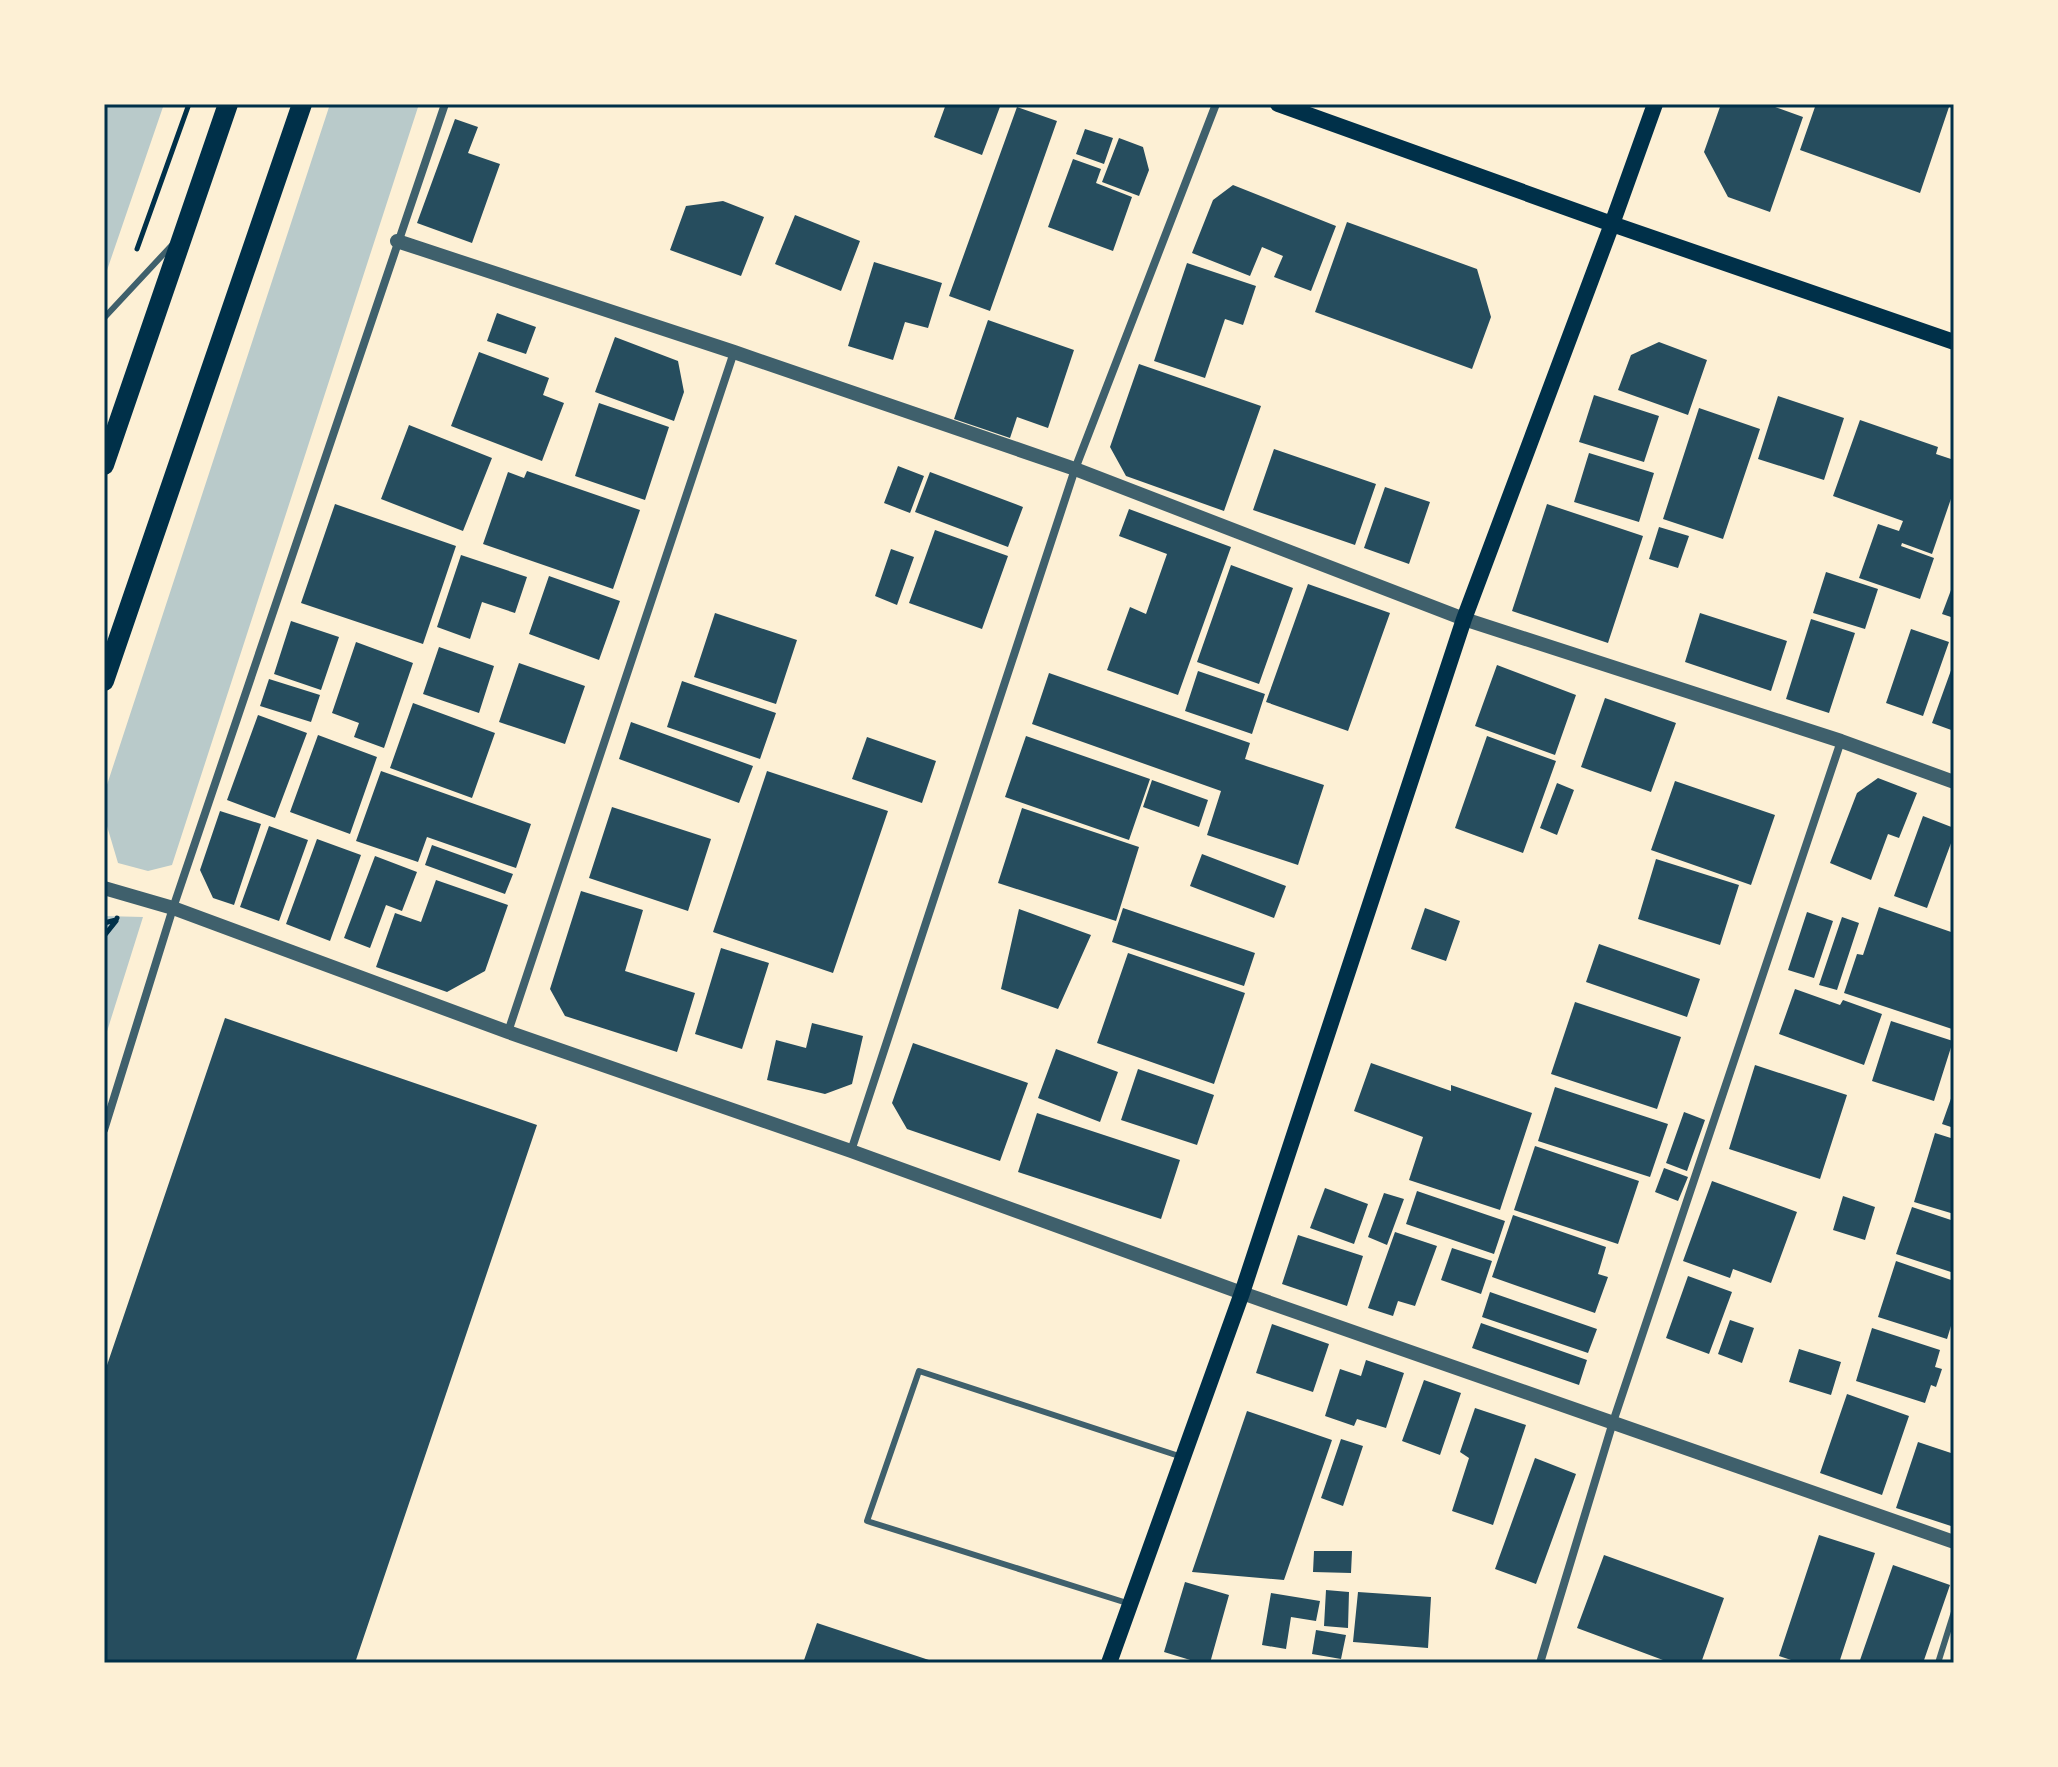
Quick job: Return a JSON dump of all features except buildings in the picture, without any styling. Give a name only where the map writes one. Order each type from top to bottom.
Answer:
[{"type":"main road","points":[[104,465],[228,104]]},
{"type":"main road","points":[[104,681],[302,104]]},
{"type":"main road","points":[[1278,104],[1954,342]]},
{"type":"main road","points":[[1109,1663],[1242,1293],[1464,619],[1655,104]]},
{"type":"street","points":[[104,1130],[173,908],[445,104]]},
{"type":"street","points":[[851,1151],[1075,469],[1216,104]]},
{"type":"street","points":[[397,241],[1075,469],[1464,619],[1841,741],[1954,782]]},
{"type":"street","points":[[508,1032],[734,352]]},
{"type":"street","points":[[1540,1663],[1613,1422],[1841,741]]},
{"type":"street","points":[[104,888],[173,908],[508,1032],[1954,1542]]},
{"type":"lane","points":[[104,318],[182,234]]},
{"type":"lane","points":[[1130,1604],[867,1521],[919,1371],[1182,1457]]},
{"type":"lane","points":[[1938,1663],[1954,1612]]},
{"type":"path","points":[[118,300],[189,104]]},
{"type":"path","points":[[104,936],[116,920]]},
{"type":"shaded area","points":[[104,104],[164,104],[104,279]]},
{"type":"shaded area","points":[[330,104],[419,104],[172,865],[148,871],[118,863],[104,816],[104,794]]},
{"type":"shaded area","points":[[104,916],[143,917],[104,1041]]}]
